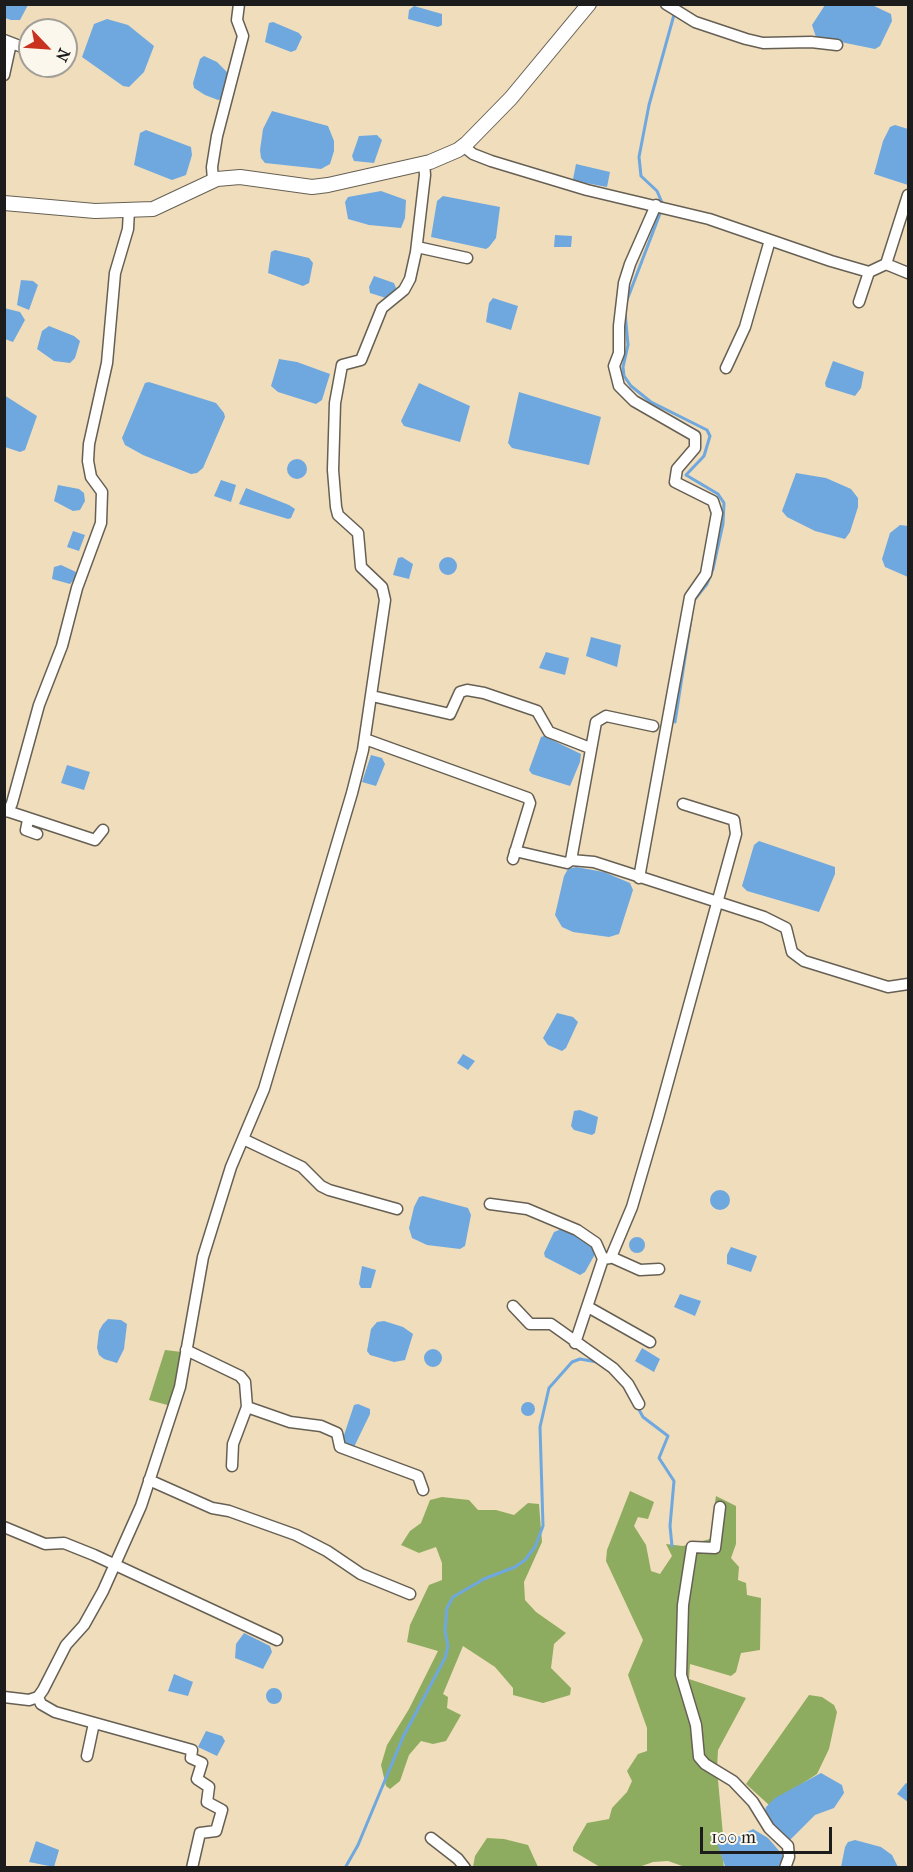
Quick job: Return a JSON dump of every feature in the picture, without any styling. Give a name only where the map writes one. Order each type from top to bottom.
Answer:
[{"type":"main road","points":[[4,203],[95,211],[129,210],[164,206],[213,180],[240,177],[312,186],[328,185],[424,163],[448,155],[463,146],[512,98],[589,4]]},
{"type":"street","points":[[213,180],[212,167],[217,135],[243,36],[237,20],[239,4]]},
{"type":"street","points":[[666,4],[695,22],[746,39],[763,43],[811,42],[837,45]]},
{"type":"street","points":[[4,75],[8,41]]},
{"type":"street","points":[[463,146],[473,154],[500,164],[587,190],[656,206],[869,272],[886,264],[909,273]]},
{"type":"street","points":[[4,1697],[29,1700],[38,1696],[66,1645],[84,1624],[115,1564],[149,1480],[180,1387],[203,1257],[231,1167],[258,1107],[327,881],[365,739],[384,612],[384,593],[379,583],[363,571],[358,533],[338,515],[336,507],[333,470],[335,403],[342,365],[361,360],[382,308],[404,290],[410,279],[417,247],[425,175],[424,163]]},
{"type":"street","points":[[886,264],[908,195]]},
{"type":"street","points":[[639,878],[690,597],[706,574],[717,513],[713,501],[675,482],[676,468],[695,448],[695,436],[634,401],[619,386],[614,366],[615,358],[619,353],[619,326],[624,283],[656,206]]},
{"type":"street","points":[[103,830],[95,840],[6,811],[12,803],[44,689],[62,646],[76,588],[101,523],[102,492],[91,477],[88,461],[107,363],[115,273],[128,229],[129,210]]},
{"type":"street","points":[[726,368],[742,336],[770,240]]},
{"type":"street","points":[[417,247],[467,258]]},
{"type":"street","points":[[859,302],[869,272]]},
{"type":"street","points":[[372,696],[450,714],[460,692],[484,693],[537,711],[549,732],[590,748]]},
{"type":"street","points":[[571,860],[594,726],[602,717],[653,726]]},
{"type":"street","points":[[365,739],[528,798],[530,803],[514,855],[567,863],[571,860],[594,862],[764,917],[786,928],[792,952],[804,961],[888,987],[909,984]]},
{"type":"street","points":[[575,1343],[607,1258],[632,1207],[736,834],[735,820],[683,804]]},
{"type":"street","points":[[28,820],[26,830],[38,834]]},
{"type":"street","points":[[243,1139],[302,1167],[321,1186],[329,1190],[397,1209]]},
{"type":"street","points":[[490,1204],[527,1209],[577,1230],[596,1243],[607,1258],[640,1270],[659,1269]]},
{"type":"street","points":[[513,1306],[530,1324],[551,1324],[613,1368],[628,1384],[639,1404]]},
{"type":"street","points":[[588,1307],[650,1342]]},
{"type":"street","points":[[186,1350],[240,1376],[245,1382],[247,1407],[233,1444],[232,1466]]},
{"type":"street","points":[[247,1407],[290,1422],[321,1426],[337,1433],[340,1447],[418,1476],[423,1490]]},
{"type":"street","points":[[149,1480],[212,1508],[229,1511],[296,1534],[361,1574],[410,1594]]},
{"type":"street","points":[[720,1507],[715,1548],[692,1546],[683,1605],[681,1675],[696,1725],[699,1757],[705,1764],[733,1781],[753,1802],[769,1828],[788,1846],[789,1857],[784,1868]]},
{"type":"street","points":[[4,1527],[48,1545],[64,1543],[115,1564],[277,1640]]},
{"type":"street","points":[[38,1696],[41,1704],[55,1712],[192,1750],[191,1758],[202,1763],[197,1779],[209,1787],[209,1804],[221,1808],[222,1812],[216,1831],[200,1833],[192,1868]]},
{"type":"street","points":[[87,1756],[93,1723]]},
{"type":"street","points":[[431,1838],[458,1859],[465,1868]]},
{"type":"green space","points":[[165,1350],[182,1352],[171,1406],[149,1400]]},
{"type":"green space","points":[[630,1491],[654,1502],[648,1519],[638,1517],[634,1526],[646,1545],[651,1571],[660,1574],[672,1556],[666,1544],[683,1546],[710,1539],[723,1527],[714,1508],[716,1496],[736,1506],[736,1544],[731,1558],[739,1567],[738,1580],[746,1583],[747,1595],[761,1598],[760,1650],[741,1653],[736,1672],[731,1676],[690,1664],[689,1679],[746,1698],[718,1750],[717,1769],[723,1835],[719,1836],[719,1847],[722,1851],[724,1868],[685,1867],[668,1861],[653,1862],[639,1867],[600,1867],[573,1851],[587,1823],[609,1819],[612,1808],[627,1792],[632,1781],[627,1771],[638,1754],[647,1751],[647,1728],[628,1675],[643,1640],[606,1561],[607,1550]]},
{"type":"green space","points":[[442,1497],[469,1500],[478,1510],[496,1510],[514,1515],[528,1503],[539,1504],[542,1542],[524,1582],[525,1600],[536,1612],[566,1633],[554,1644],[551,1668],[571,1688],[570,1695],[543,1703],[513,1695],[513,1688],[495,1667],[463,1646],[443,1694],[448,1697],[447,1708],[461,1715],[446,1741],[433,1744],[421,1741],[409,1755],[400,1781],[390,1789],[386,1786],[381,1765],[387,1745],[409,1709],[438,1651],[407,1642],[410,1625],[429,1585],[442,1580],[442,1563],[436,1547],[419,1553],[401,1545],[410,1531],[421,1523],[430,1500]]},
{"type":"green space","points":[[809,1695],[822,1697],[834,1705],[837,1712],[829,1749],[817,1774],[769,1805],[746,1784]]},
{"type":"green space","points":[[487,1838],[504,1839],[528,1845],[538,1867],[473,1867],[475,1856]]},
{"type":"water","points":[[5,4],[28,5],[18,20],[5,18]]},
{"type":"water","points":[[825,5],[872,5],[891,14],[892,21],[880,46],[875,49],[816,37],[812,25]]},
{"type":"water","points":[[414,6],[442,14],[442,25],[438,27],[408,19],[409,10]]},
{"type":"water","points":[[107,19],[128,25],[154,46],[144,72],[129,87],[123,86],[82,57],[94,24]]},
{"type":"water","points":[[273,22],[299,33],[302,37],[296,50],[291,52],[265,42],[269,23]]},
{"type":"water","points":[[204,56],[217,62],[228,73],[221,99],[205,95],[194,88],[193,83],[200,59]]},
{"type":"water","points":[[272,111],[328,126],[334,141],[330,164],[321,169],[265,163],[261,158],[260,150],[263,129]]},
{"type":"water","points":[[895,125],[908,129],[908,185],[874,174],[883,141],[890,127]]},
{"type":"water","points":[[146,130],[191,147],[192,155],[186,175],[172,180],[134,165],[140,133]]},
{"type":"water","points":[[377,135],[382,140],[374,163],[354,161],[352,156],[359,136]]},
{"type":"water","points":[[576,164],[610,172],[607,187],[575,181],[573,179]]},
{"type":"water","points":[[381,191],[406,200],[405,218],[401,228],[369,225],[348,219],[345,202],[348,197]]},
{"type":"water","points":[[443,196],[500,207],[496,238],[489,247],[486,249],[431,237],[437,201]]},
{"type":"water","points":[[555,235],[572,236],[571,247],[554,247]]},
{"type":"water","points":[[275,250],[309,258],[313,263],[309,283],[303,286],[268,273],[271,252]]},
{"type":"water","points":[[374,276],[394,283],[396,288],[394,294],[386,298],[370,293],[369,287]]},
{"type":"water","points":[[21,280],[33,281],[38,285],[29,310],[17,305]]},
{"type":"water","points":[[493,298],[518,306],[511,330],[486,322],[489,303]]},
{"type":"water","points":[[4,308],[20,312],[25,320],[13,342],[5,339]]},
{"type":"water","points":[[49,326],[74,336],[80,341],[75,358],[70,363],[54,361],[37,349],[42,331]]},
{"type":"water","points":[[279,359],[297,362],[330,374],[322,400],[316,404],[278,392],[271,386]]},
{"type":"water","points":[[833,361],[864,372],[861,388],[855,396],[826,387],[825,383]]},
{"type":"water","points":[[149,382],[216,403],[224,413],[225,417],[203,468],[197,473],[191,474],[143,455],[125,445],[122,438],[145,383]]},
{"type":"water","points":[[419,383],[470,406],[460,442],[404,426],[401,421]]},
{"type":"water","points":[[519,392],[601,417],[589,465],[512,448],[508,443]]},
{"type":"water","points":[[4,395],[37,416],[25,450],[20,452],[5,447]]},
{"type":"water","points":[[293,459],[301,459],[307,465],[307,473],[301,479],[293,479],[287,473],[287,465]]},
{"type":"water","points":[[796,473],[826,478],[851,489],[858,498],[858,507],[850,532],[845,539],[815,531],[787,517],[782,511]]},
{"type":"water","points":[[221,480],[236,485],[231,502],[214,496]]},
{"type":"water","points":[[58,485],[79,489],[84,493],[85,501],[80,510],[73,511],[54,501]]},
{"type":"water","points":[[246,488],[295,509],[291,518],[239,504]]},
{"type":"water","points":[[900,525],[908,526],[908,577],[885,567],[882,559],[890,533]]},
{"type":"water","points":[[73,531],[85,535],[79,551],[67,547]]},
{"type":"water","points":[[402,557],[413,564],[409,579],[393,575],[398,558]]},
{"type":"water","points":[[444,557],[452,557],[457,562],[455,573],[444,575],[439,570],[439,562]]},
{"type":"water","points":[[61,565],[76,572],[70,584],[52,579],[54,567]]},
{"type":"water","points":[[591,637],[621,645],[617,667],[586,656]]},
{"type":"water","points":[[546,652],[569,658],[565,675],[539,668]]},
{"type":"water","points":[[544,736],[581,754],[570,786],[532,774],[529,770],[541,737]]},
{"type":"water","points":[[371,755],[382,758],[385,764],[376,786],[362,782]]},
{"type":"water","points":[[67,765],[90,772],[84,790],[61,783]]},
{"type":"water","points":[[759,841],[835,867],[835,874],[819,912],[747,891],[742,886],[754,845]]},
{"type":"water","points":[[576,867],[604,872],[630,883],[633,890],[619,934],[609,937],[573,932],[562,927],[555,915],[564,876],[568,869]]},
{"type":"water","points":[[557,1013],[573,1017],[578,1022],[566,1048],[562,1051],[548,1045],[543,1038]]},
{"type":"water","points":[[463,1054],[475,1061],[468,1070],[457,1063]]},
{"type":"water","points":[[580,1110],[598,1117],[595,1133],[592,1135],[574,1130],[571,1126],[574,1111]]},
{"type":"water","points":[[720,1190],[727,1193],[730,1200],[727,1207],[720,1210],[713,1207],[710,1200],[713,1193]]},
{"type":"water","points":[[423,1196],[468,1208],[471,1215],[465,1246],[460,1249],[427,1245],[412,1238],[409,1228],[414,1207],[419,1197]]},
{"type":"water","points":[[564,1228],[594,1247],[594,1256],[585,1272],[580,1275],[545,1257],[544,1253],[554,1232]]},
{"type":"water","points":[[634,1237],[640,1237],[645,1245],[643,1251],[634,1253],[629,1248],[629,1242]]},
{"type":"water","points":[[731,1247],[757,1256],[751,1272],[727,1264],[727,1255]]},
{"type":"water","points":[[362,1266],[376,1270],[371,1288],[361,1288],[359,1284]]},
{"type":"water","points":[[680,1294],[701,1301],[695,1316],[674,1307]]},
{"type":"water","points":[[108,1319],[121,1320],[127,1324],[124,1349],[117,1363],[104,1359],[99,1355],[97,1348],[99,1331]]},
{"type":"water","points":[[384,1321],[403,1327],[413,1334],[405,1360],[394,1362],[370,1355],[367,1351],[371,1329],[377,1322]]},
{"type":"water","points":[[642,1348],[660,1359],[654,1372],[635,1361]]},
{"type":"water","points":[[429,1349],[437,1349],[442,1354],[440,1365],[429,1367],[424,1362],[424,1354]]},
{"type":"water","points":[[525,1402],[531,1402],[535,1409],[531,1416],[525,1416],[521,1412],[521,1406]]},
{"type":"water","points":[[358,1404],[370,1409],[370,1414],[354,1447],[342,1441],[354,1405]]},
{"type":"water","points":[[244,1633],[270,1646],[272,1652],[263,1669],[235,1658],[236,1644]]},
{"type":"water","points":[[174,1674],[193,1682],[188,1696],[168,1691]]},
{"type":"water","points":[[274,1688],[280,1690],[282,1696],[280,1702],[274,1704],[268,1702],[266,1696],[268,1690]]},
{"type":"water","points":[[206,1731],[222,1736],[225,1741],[217,1756],[198,1747]]},
{"type":"water","points":[[821,1773],[842,1785],[844,1793],[834,1808],[815,1815],[788,1842],[764,1815],[766,1807],[775,1798]]},
{"type":"water","points":[[906,1783],[908,1784],[908,1802],[897,1794]]},
{"type":"water","points":[[753,1829],[768,1838],[784,1856],[778,1867],[725,1866],[717,1843],[719,1836],[737,1837]]},
{"type":"water","points":[[855,1840],[881,1847],[892,1855],[898,1867],[841,1867],[845,1847],[848,1842]]},
{"type":"water","points":[[36,1841],[59,1850],[54,1867],[29,1862]]},
{"type":"waterway","points":[[663,205],[657,191],[641,176],[639,157],[649,105],[677,4]]},
{"type":"waterway","points":[[627,300],[661,211]]},
{"type":"waterway","points":[[625,312],[628,345],[623,367],[624,376],[631,386],[651,402],[707,430],[710,436],[704,456],[686,475],[718,494],[724,503],[723,524],[713,569],[707,584],[695,599]]},
{"type":"waterway","points":[[675,722],[691,619]]},
{"type":"waterway","points":[[345,1868],[358,1845],[403,1737],[445,1658],[448,1646],[445,1631],[447,1608],[453,1597],[484,1579],[515,1567],[525,1560],[535,1547],[543,1526],[540,1427],[549,1388],[572,1362],[580,1359],[597,1362]]},
{"type":"waterway","points":[[637,1406],[643,1417],[668,1436],[659,1458],[674,1481],[670,1526],[672,1546]]}]
